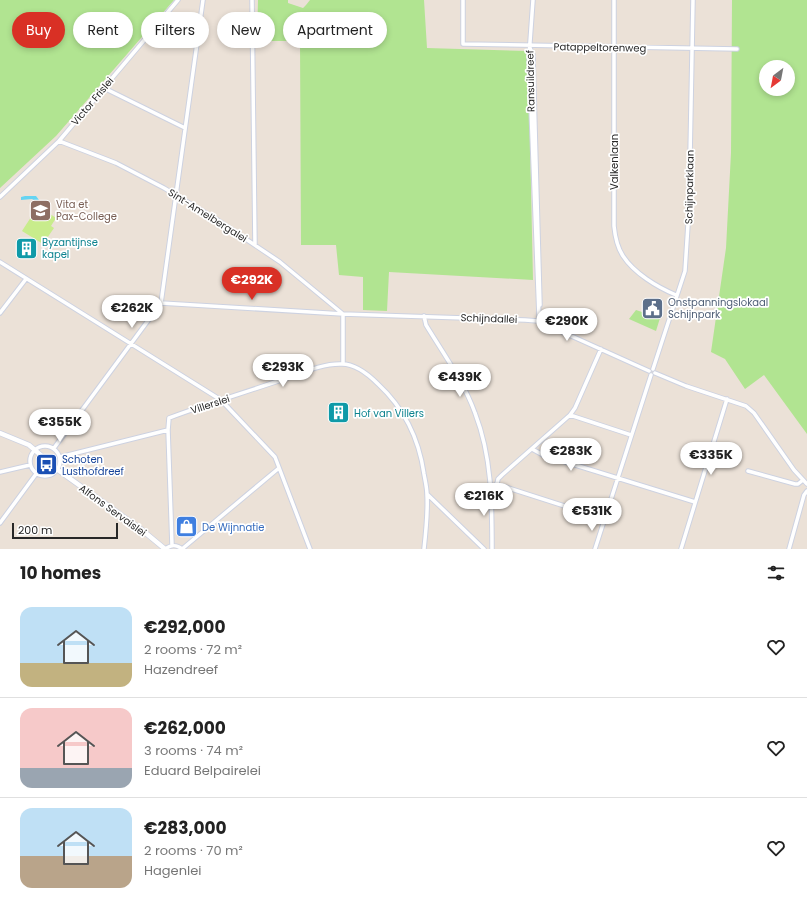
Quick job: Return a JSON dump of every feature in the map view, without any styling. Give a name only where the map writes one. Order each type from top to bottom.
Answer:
[{"type":"street","name":"Victor Frislei","points":[[0,197],[60,140],[178,0]]},
{"type":"street","points":[[54,448],[161,303],[203,0]]},
{"type":"street","points":[[252,0],[255,245]]},
{"type":"street","name":"Patappeltorenweg","points":[[463,0],[463,44],[737,49]]},
{"type":"street","name":"Ransuildreef","points":[[533,0],[530,45],[538,321]]},
{"type":"street","name":"Valkenlaan","points":[[614,0],[614,226],[616,241],[623,256],[632,267],[666,291],[676,296]]},
{"type":"street","name":"Schijnparklaan","points":[[595,549],[685,270],[687,246],[693,0]]},
{"type":"street","points":[[104,88],[185,128]]},
{"type":"street","name":"Sint-Amelbergalei","points":[[60,140],[116,163],[176,195],[255,245],[304,280],[343,314]]},
{"type":"street","points":[[0,262],[221,400],[275,457],[310,549]]},
{"type":"street","points":[[0,312],[26,279]]},
{"type":"street","name":"Schijndallei","points":[[161,303],[343,314],[538,321],[686,386],[746,406],[754,413],[794,470],[807,484]]},
{"type":"street","points":[[343,314],[343,364]]},
{"type":"street","points":[[424,316],[426,324],[462,385],[475,413],[484,445],[491,485],[492,549]]},
{"type":"street","points":[[497,484],[498,479],[570,415],[602,349]]},
{"type":"street","name":"Villerslei","points":[[168,430],[169,418],[221,400],[329,365],[343,364],[354,367],[368,374],[396,403],[408,421],[420,453],[427,494],[424,549]]},
{"type":"street","points":[[681,549],[727,399]]},
{"type":"street","points":[[570,415],[631,435]]},
{"type":"street","points":[[60,457],[168,430],[172,545]]},
{"type":"street","name":"Alfons Servaislei","points":[[0,433],[28,445],[58,470],[142,530],[165,549]]},
{"type":"street","points":[[44,445],[54,448],[60,457],[60,466],[58,470],[48,476],[36,474],[30,465],[30,458],[34,450],[44,445]]},
{"type":"street","points":[[532,449],[543,455],[695,502]]},
{"type":"street","points":[[0,472],[30,465]]},
{"type":"street","points":[[165,549],[172,545],[178,546],[182,549],[279,468]]},
{"type":"street","points":[[748,471],[795,484],[798,484],[803,480]]},
{"type":"street","points":[[0,523],[36,474]]},
{"type":"street","points":[[490,479],[498,479]]},
{"type":"street","points":[[491,485],[497,484],[604,520]]},
{"type":"street","points":[[789,549],[804,495],[807,491]]},
{"type":"street","points":[[427,494],[484,549]]},
{"type":"green space","points":[[0,0],[174,0],[164,12],[141,12],[141,38],[133,47],[133,12],[73,12],[73,48],[132,48],[56,136],[0,188]]},
{"type":"green space","points":[[258,0],[288,0],[288,3],[303,8],[310,0],[424,0],[427,48],[528,51],[533,280],[389,272],[387,311],[363,310],[363,277],[339,275],[336,245],[301,245],[300,48],[387,48],[387,12],[283,12],[283,41],[275,41],[275,12],[258,12]]},
{"type":"green space","points":[[732,0],[807,0],[807,434],[764,375],[745,389],[725,359],[711,352],[726,248],[731,153]]},
{"type":"green space","points":[[40,207],[56,218],[51,226],[54,228],[43,244],[22,231],[33,214],[41,220],[35,215]]},
{"type":"green space","points":[[636,310],[660,318],[656,331],[629,319]]},
{"type":"water","points":[[36,196],[39,200],[37,202],[32,199],[21,200],[21,197]]},
{"type":"place","name":"Vita et Pax-College","points":[[41,210]]},
{"type":"place","name":"Byzantijnse kapel","points":[[26,248]]},
{"type":"place","name":"Onstpanningslokaal Schijnpark","points":[[652,308]]},
{"type":"place","name":"Hof van Villers","points":[[338,413]]},
{"type":"place","name":"Schoten Lusthofdreef","points":[[47,465]]},
{"type":"place","name":"De Wijnnatie","points":[[186,527]]}]
